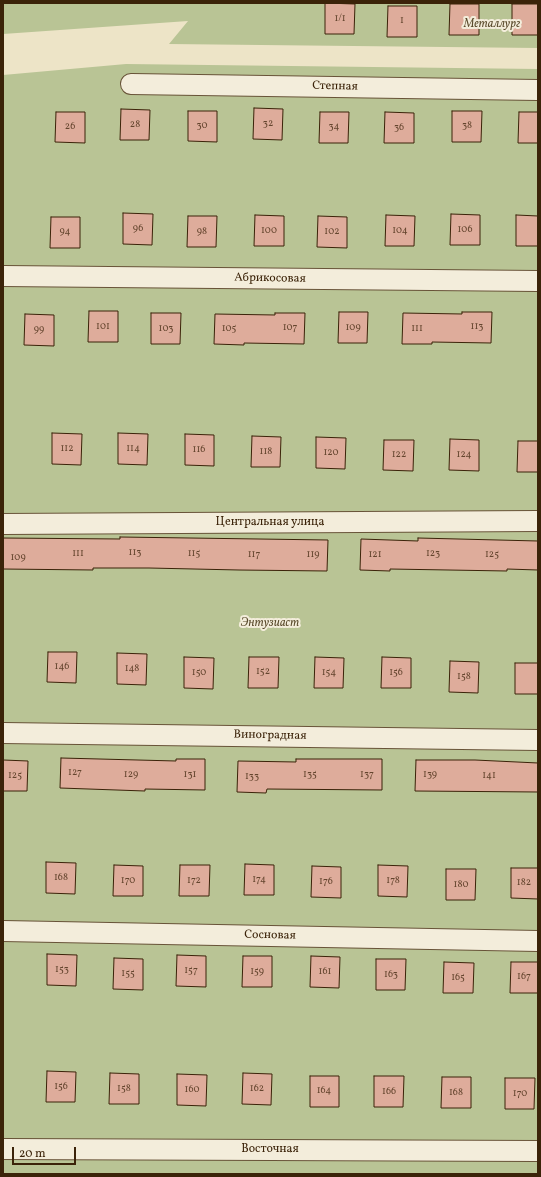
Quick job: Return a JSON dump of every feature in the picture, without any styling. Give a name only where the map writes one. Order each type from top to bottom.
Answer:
[{"type":"street","name":"Степная","points":[[131,84],[538,90]]},
{"type":"street","name":"Абрикосовая","points":[[3,276],[538,281]]},
{"type":"street","name":"Центральная улица","points":[[3,524],[538,521]]},
{"type":"street","name":"Виноградная","points":[[3,732],[538,740]]},
{"type":"street","name":"Сосновая","points":[[3,931],[538,941]]},
{"type":"street","name":"Восточная","points":[[3,1149],[538,1151]]},
{"type":"green space","name":"Металлург","points":[[3,3],[538,3],[538,48],[169,44],[188,21],[3,34]]},
{"type":"green space","name":"Энтузиаст","points":[[126,64],[538,69],[538,1174],[3,1174],[3,75]]},
{"type":"building","points":[[325,3],[355,4],[354,34],[325,34]]},
{"type":"building","points":[[450,4],[479,4],[479,35],[449,35]]},
{"type":"building","points":[[512,4],[538,4],[538,35],[512,35]]},
{"type":"building","points":[[388,6],[417,6],[417,37],[387,37]]},
{"type":"building","points":[[254,108],[283,109],[282,140],[253,139]]},
{"type":"building","points":[[121,109],[150,110],[149,140],[120,140]]},
{"type":"building","points":[[188,111],[217,111],[217,142],[188,141]]},
{"type":"building","points":[[452,111],[482,111],[481,142],[452,142]]},
{"type":"building","points":[[56,112],[85,112],[85,143],[55,142]]},
{"type":"building","points":[[320,112],[349,112],[348,143],[319,143]]},
{"type":"building","points":[[385,112],[414,113],[414,143],[384,143]]},
{"type":"building","points":[[519,112],[538,112],[538,143],[518,143]]},
{"type":"building","points":[[123,213],[153,214],[152,245],[123,244]]},
{"type":"building","points":[[451,214],[480,215],[480,245],[450,245]]},
{"type":"building","points":[[255,215],[284,216],[284,246],[254,246]]},
{"type":"building","points":[[386,215],[415,216],[414,246],[385,246]]},
{"type":"building","points":[[516,215],[538,216],[538,246],[516,246]]},
{"type":"building","points":[[188,216],[217,216],[216,247],[187,247]]},
{"type":"building","points":[[318,216],[347,217],[347,248],[317,247]]},
{"type":"building","points":[[51,217],[80,217],[80,248],[50,248]]},
{"type":"building","points":[[89,311],[118,311],[118,342],[88,342]]},
{"type":"building","points":[[339,312],[368,312],[367,343],[338,343]]},
{"type":"building","points":[[462,312],[492,312],[491,343],[432,342],[432,344],[402,344],[403,313],[462,314]]},
{"type":"building","points":[[151,313],[181,313],[180,344],[151,344]]},
{"type":"building","points":[[275,313],[305,313],[304,344],[214,344],[215,314],[275,315]]},
{"type":"building","points":[[25,314],[54,315],[54,346],[24,345]]},
{"type":"building","points":[[52,433],[82,434],[81,465],[52,464]]},
{"type":"building","points":[[118,433],[148,434],[147,465],[118,464]]},
{"type":"building","points":[[185,434],[214,435],[214,466],[185,465]]},
{"type":"building","points":[[252,436],[281,437],[280,467],[251,467]]},
{"type":"building","points":[[316,437],[346,438],[345,469],[316,468]]},
{"type":"building","points":[[450,439],[479,440],[479,471],[449,470]]},
{"type":"building","points":[[384,440],[414,440],[413,471],[383,470]]},
{"type":"building","points":[[518,441],[538,441],[538,472],[517,472]]},
{"type":"building","points":[[120,537],[328,540],[327,571],[149,568],[93,568],[93,570],[3,569],[3,538],[120,539]]},
{"type":"building","points":[[418,538],[538,541],[538,570],[360,570],[361,539],[418,541]]},
{"type":"building","points":[[48,652],[77,652],[76,683],[47,682]]},
{"type":"building","points":[[117,653],[147,654],[146,685],[117,684]]},
{"type":"building","points":[[184,657],[214,658],[213,689],[184,688]]},
{"type":"building","points":[[249,657],[279,657],[278,688],[248,688]]},
{"type":"building","points":[[315,657],[344,658],[343,688],[314,688]]},
{"type":"building","points":[[382,657],[411,658],[411,688],[381,688]]},
{"type":"building","points":[[450,661],[479,662],[478,693],[449,692]]},
{"type":"building","points":[[515,663],[538,663],[538,694],[515,694]]},
{"type":"building","points":[[61,758],[176,761],[176,759],[205,759],[205,790],[145,789],[145,791],[60,788]]},
{"type":"building","points":[[296,759],[382,759],[382,790],[267,789],[266,793],[237,792],[238,761],[296,762]]},
{"type":"building","points":[[3,760],[28,761],[27,791],[3,791]]},
{"type":"building","points":[[416,760],[475,760],[538,763],[538,792],[415,791]]},
{"type":"building","points":[[46,862],[76,863],[75,894],[46,893]]},
{"type":"building","points":[[245,864],[274,865],[274,895],[244,895]]},
{"type":"building","points":[[114,865],[143,866],[143,896],[113,896]]},
{"type":"building","points":[[180,865],[210,865],[209,896],[179,896]]},
{"type":"building","points":[[378,865],[408,866],[407,897],[378,896]]},
{"type":"building","points":[[312,866],[341,867],[341,898],[311,897]]},
{"type":"building","points":[[511,868],[538,868],[538,899],[511,898]]},
{"type":"building","points":[[446,869],[476,869],[475,900],[446,900]]},
{"type":"building","points":[[47,954],[77,955],[76,986],[47,985]]},
{"type":"building","points":[[177,955],[206,956],[206,987],[176,986]]},
{"type":"building","points":[[243,956],[272,956],[272,987],[242,987]]},
{"type":"building","points":[[311,956],[340,957],[339,988],[310,987]]},
{"type":"building","points":[[114,958],[143,959],[143,990],[113,989]]},
{"type":"building","points":[[376,959],[406,959],[405,990],[376,990]]},
{"type":"building","points":[[444,962],[474,963],[473,993],[443,993]]},
{"type":"building","points":[[511,962],[538,962],[538,993],[510,993]]},
{"type":"building","points":[[47,1071],[76,1072],[75,1102],[46,1102]]},
{"type":"building","points":[[110,1073],[139,1074],[139,1104],[109,1104]]},
{"type":"building","points":[[243,1073],[272,1074],[271,1105],[242,1104]]},
{"type":"building","points":[[177,1074],[207,1075],[206,1106],[177,1105]]},
{"type":"building","points":[[310,1076],[339,1076],[339,1107],[310,1107]]},
{"type":"building","points":[[374,1076],[404,1076],[403,1107],[374,1107]]},
{"type":"building","points":[[442,1077],[471,1077],[471,1108],[441,1108]]},
{"type":"building","points":[[505,1078],[535,1078],[534,1109],[505,1109]]}]
